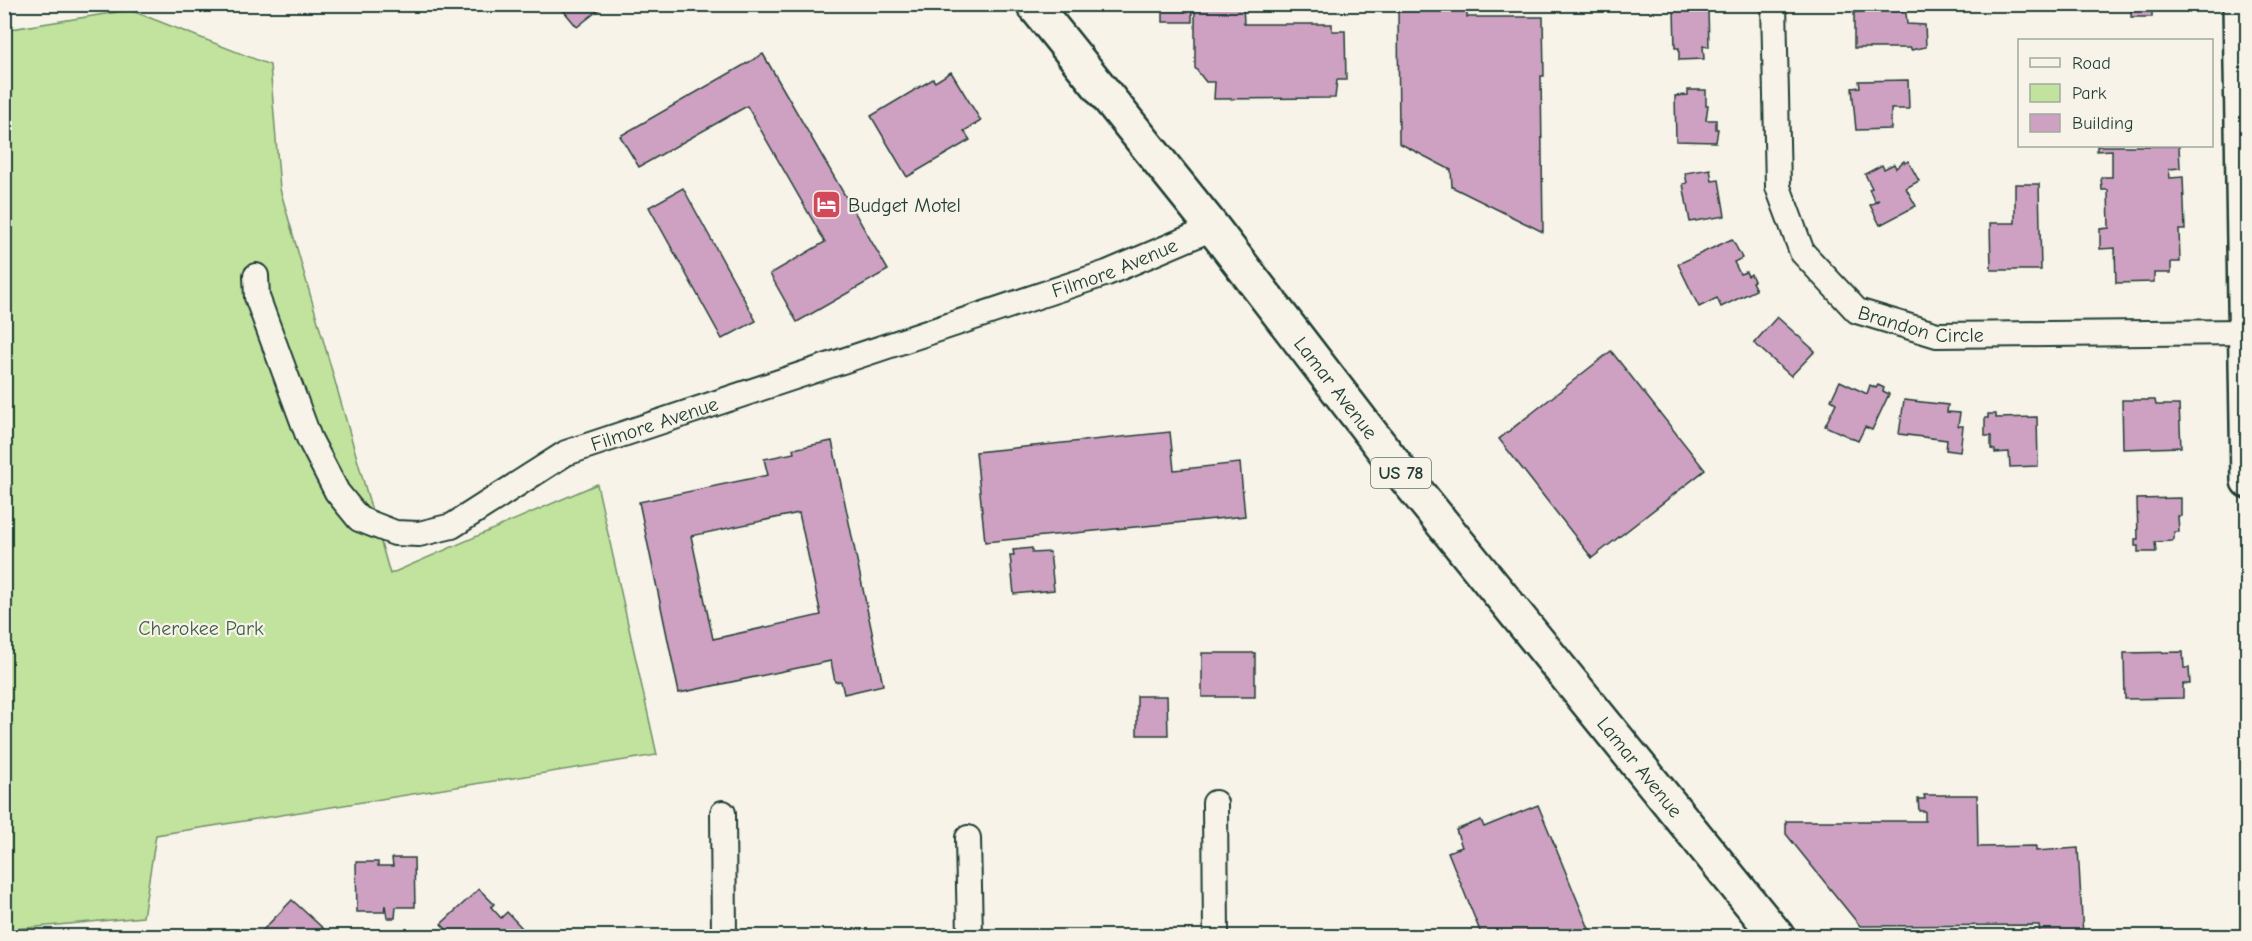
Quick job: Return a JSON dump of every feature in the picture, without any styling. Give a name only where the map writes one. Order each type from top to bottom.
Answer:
[{"type":"main road","name":"Lamar Avenue","points":[[1033,4],[1213,228],[1400,471],[1777,936]]},
{"type":"main road","points":[[2240,4],[2244,105],[2247,481]]},
{"type":"street","name":"Brandon Circle","points":[[1774,4],[1778,187],[1802,252],[1857,311],[1937,335],[2245,332]]},
{"type":"street","name":"Filmore Avenue","points":[[256,276],[257,297],[309,438],[337,492],[359,519],[395,533],[419,534],[452,526],[566,453],[1107,273],[1213,228]]},
{"type":"street","points":[[1215,803],[1216,936]]},
{"type":"street","points":[[723,813],[724,936]]},
{"type":"street","points":[[968,838],[970,936]]},
{"type":"green space","name":"Cherokee Park","points":[[130,10],[270,65],[280,189],[390,574],[597,484],[657,755],[156,835],[143,917],[5,930],[5,30]]},
{"type":"building","points":[[558,4],[606,4],[577,27]]},
{"type":"building","points":[[1163,4],[1192,4],[1192,22],[1163,22]]},
{"type":"building","points":[[1195,4],[1243,4],[1244,24],[1332,24],[1332,31],[1345,31],[1346,80],[1337,80],[1335,98],[1214,99],[1215,82],[1206,82],[1195,68]]},
{"type":"building","points":[[1398,4],[1467,4],[1467,17],[1543,17],[1544,76],[1541,76],[1543,232],[1452,187],[1451,170],[1399,143]]},
{"type":"building","points":[[1902,4],[1902,13],[1906,13],[1907,24],[1925,25],[1926,47],[1911,50],[1911,48],[1854,48],[1854,12],[1860,12],[1859,5]]},
{"type":"building","points":[[2131,4],[2166,4],[2166,9],[2152,9],[2152,17],[2131,17]]},
{"type":"building","points":[[1708,9],[1709,47],[1703,46],[1704,59],[1679,60],[1679,48],[1675,48],[1674,10]]},
{"type":"building","name":"Budget Motel","points":[[763,54],[888,270],[797,322],[770,274],[825,242],[747,106],[639,167],[620,136]]},
{"type":"building","points":[[951,72],[981,121],[964,131],[970,140],[907,177],[871,116],[933,79],[935,82]]},
{"type":"building","points":[[1908,80],[1909,109],[1891,109],[1891,129],[1856,130],[1852,88],[1860,87],[1859,81]]},
{"type":"building","points":[[1688,90],[1706,90],[1706,105],[1708,105],[1706,120],[1716,120],[1716,129],[1718,129],[1716,142],[1676,141],[1675,96],[1688,95]]},
{"type":"building","points":[[2097,147],[2179,147],[2180,168],[2169,169],[2170,178],[2183,177],[2185,230],[2179,230],[2180,262],[2171,262],[2171,273],[2154,273],[2154,282],[2116,283],[2115,248],[2100,249],[2100,229],[2109,228],[2108,190],[2102,190],[2101,177],[2112,177],[2112,150],[2097,151]]},
{"type":"building","points":[[1904,161],[1905,163],[1908,161],[1919,181],[1906,188],[1916,206],[1880,225],[1870,205],[1879,200],[1875,201],[1865,174],[1882,165],[1884,169],[1894,164],[1896,168]]},
{"type":"building","points":[[1710,169],[1712,181],[1719,180],[1725,216],[1690,222],[1683,184],[1687,183],[1685,173]]},
{"type":"building","points":[[2015,184],[2039,184],[2041,270],[1991,270],[1990,223],[2015,223]]},
{"type":"building","points":[[683,188],[756,321],[722,339],[649,207]]},
{"type":"building","points":[[1732,239],[1742,258],[1734,262],[1740,274],[1746,272],[1748,276],[1751,274],[1756,290],[1721,307],[1717,298],[1699,307],[1678,264]]},
{"type":"building","points":[[1777,317],[1815,351],[1791,376],[1754,343]]},
{"type":"building","points":[[1611,351],[1705,470],[1592,558],[1499,439]]},
{"type":"building","points":[[1840,381],[1867,394],[1870,385],[1876,388],[1878,385],[1889,394],[1872,430],[1865,427],[1858,441],[1825,426],[1836,403],[1831,400]]},
{"type":"building","points":[[1904,400],[1948,405],[1947,412],[1960,413],[1958,426],[1963,426],[1960,452],[1946,450],[1947,440],[1899,434]]},
{"type":"building","points":[[2122,400],[2155,400],[2156,405],[2179,405],[2181,447],[2123,449]]},
{"type":"building","points":[[1988,414],[1996,414],[1996,418],[2037,417],[2038,466],[2010,467],[2009,452],[1995,453],[1995,450],[1991,449],[1991,436],[1985,436],[1985,418],[1988,418]]},
{"type":"building","points":[[1170,432],[1174,470],[1240,463],[1245,516],[985,542],[976,452]]},
{"type":"building","points":[[832,441],[883,685],[844,694],[841,681],[835,682],[831,661],[679,693],[639,502],[768,475],[764,459],[794,453],[793,449]],"holes":[[[799,513],[821,615],[713,639],[691,536]]]},
{"type":"building","points":[[2181,498],[2181,516],[2178,516],[2179,532],[2174,532],[2174,539],[2155,542],[2156,552],[2138,552],[2138,546],[2135,546],[2135,539],[2138,539],[2137,499]]},
{"type":"building","points":[[1032,548],[1032,553],[1050,552],[1054,590],[1014,594],[1010,555],[1014,555],[1013,550]]},
{"type":"building","points":[[2183,652],[2184,668],[2189,668],[2190,684],[2183,684],[2183,698],[2125,699],[2124,653]]},
{"type":"building","points":[[1202,653],[1255,653],[1255,697],[1202,697]]},
{"type":"building","points":[[1137,696],[1167,696],[1168,735],[1137,735]]},
{"type":"building","points":[[1924,795],[1977,795],[1978,847],[2036,846],[2036,851],[2078,848],[2083,936],[2040,936],[2039,925],[1860,926],[1786,834],[1786,821],[1925,821],[1925,811],[1919,811],[1918,799],[1925,799]]},
{"type":"building","points":[[1538,805],[1592,936],[1482,936],[1448,852],[1462,847],[1456,830],[1481,820],[1484,827]]},
{"type":"building","points":[[392,858],[414,858],[415,907],[396,907],[395,918],[387,918],[385,905],[384,912],[357,912],[356,862],[378,862],[378,866],[393,866]]},
{"type":"building","points":[[479,889],[494,904],[491,907],[501,918],[507,912],[522,928],[513,936],[453,936],[441,924]]},
{"type":"building","points":[[292,900],[326,931],[321,936],[268,936],[262,931]]},
{"type":"place","name":"Budget Motel","points":[[827,205]]}]
